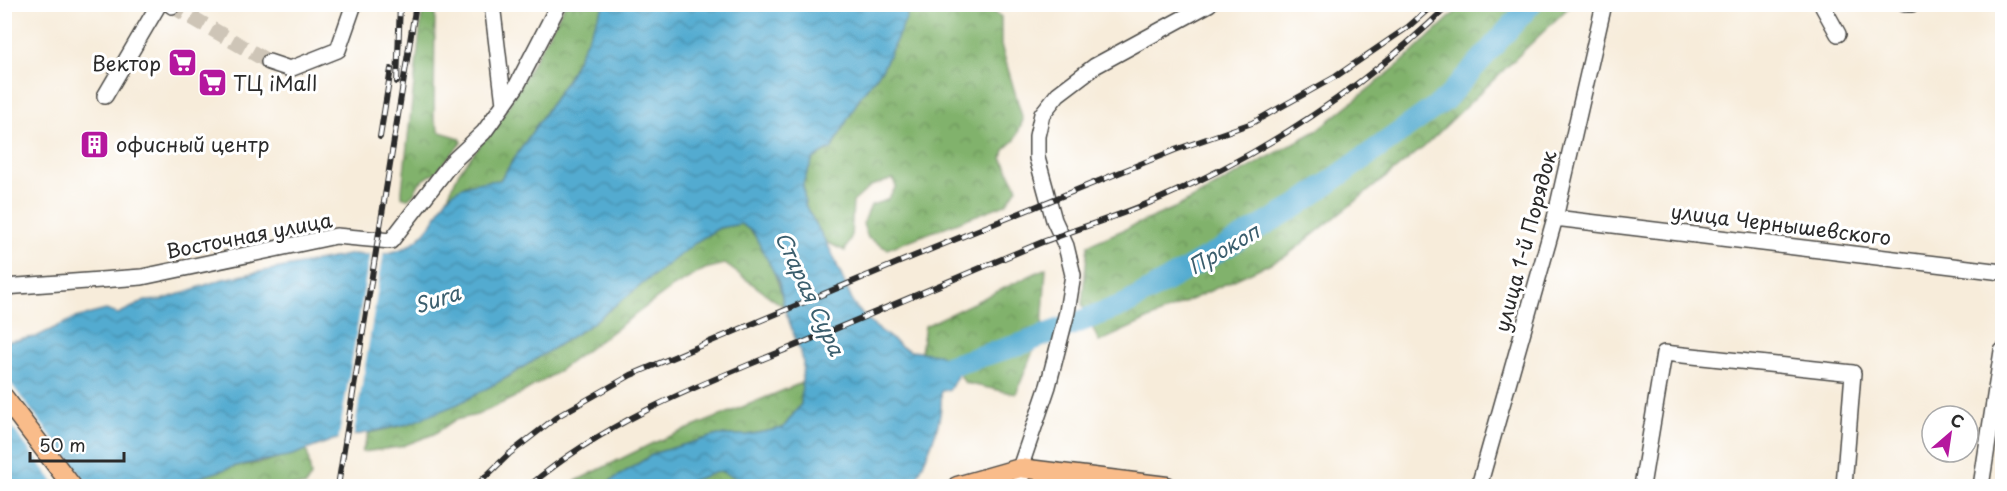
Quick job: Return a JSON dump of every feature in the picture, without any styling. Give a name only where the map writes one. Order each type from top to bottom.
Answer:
[{"type":"main road","points":[[4,397],[72,486]]},
{"type":"main road","points":[[957,486],[1020,468],[1167,486]]},
{"type":"street","points":[[269,62],[290,69],[338,50],[354,4]]},
{"type":"street","points":[[492,4],[504,104]]},
{"type":"street","name":"Восточная улица","points":[[4,287],[142,277],[336,236],[391,241],[451,163],[484,132],[504,104],[516,87],[559,4]]},
{"type":"street","points":[[1022,486],[1020,468],[1060,341],[1073,274],[1066,246],[1054,220],[1037,158],[1037,136],[1042,114],[1058,94],[1095,66],[1209,4]]},
{"type":"street","name":"улица 1-й Порядок","points":[[1479,486],[1555,218],[1604,4]]},
{"type":"street","points":[[1828,4],[1823,7],[1838,34]]},
{"type":"street","points":[[1904,4],[1912,4]]},
{"type":"street","points":[[105,96],[167,5]]},
{"type":"street","name":"улица Чернышевского","points":[[1555,218],[2002,272]]},
{"type":"street","points":[[1981,486],[2002,351]]},
{"type":"street","points":[[1642,486],[1665,353],[1853,373],[1844,486]]},
{"type":"green space","points":[[423,5],[435,5],[434,119],[440,132],[460,138],[462,142],[436,172],[420,182],[414,193],[407,199],[402,196],[402,190]]},
{"type":"green space","points":[[565,5],[604,5],[568,78],[500,180],[466,185],[448,196],[459,172],[502,117]]},
{"type":"green space","points":[[909,5],[947,5],[963,11],[986,6],[1001,17],[1001,45],[1023,120],[1015,140],[1004,150],[1002,158],[1017,188],[1006,204],[887,249],[868,238],[863,224],[871,205],[887,200],[896,187],[893,179],[871,186],[853,202],[851,237],[845,251],[826,242],[805,205],[803,183],[813,159],[832,148],[860,97],[883,68],[906,19]]},
{"type":"green space","points":[[1463,5],[1571,5],[1424,147],[1286,256],[1099,342],[1082,304],[1088,245],[1179,206],[1316,131],[1401,63]]},
{"type":"green space","points":[[741,224],[756,237],[763,248],[779,286],[784,307],[725,264],[705,269],[673,287],[554,374],[513,398],[477,415],[455,420],[434,434],[400,447],[362,452],[369,433],[408,424],[506,378],[590,325],[699,240],[719,228]]},
{"type":"green space","points":[[1046,268],[1042,329],[1016,394],[965,383],[950,360],[921,352],[925,326]]},
{"type":"green space","points":[[804,382],[801,404],[783,428],[747,435],[718,435],[655,453],[602,486],[569,486],[651,444]]},
{"type":"green space","points":[[307,450],[311,476],[305,486],[172,486],[236,466],[260,463]]},
{"type":"green space","points":[[720,471],[756,486],[675,486]]},
{"type":"water","points":[[604,5],[909,5],[906,19],[883,68],[860,97],[832,148],[813,159],[803,183],[805,205],[831,251],[854,305],[872,324],[902,347],[911,351],[938,354],[950,360],[957,376],[950,389],[941,391],[940,417],[937,428],[914,486],[756,486],[720,471],[675,486],[602,486],[655,453],[718,435],[747,435],[783,428],[801,404],[803,360],[784,307],[779,282],[753,232],[741,224],[719,228],[699,240],[590,325],[506,378],[458,404],[408,424],[333,440],[293,455],[236,466],[172,486],[5,486],[4,342],[36,337],[75,318],[106,310],[118,314],[145,301],[162,300],[223,279],[353,254],[375,255],[406,247],[431,225],[453,192],[472,184],[500,180],[568,78]]},
{"type":"pier","points":[[384,251],[353,439],[338,442],[370,253]]},
{"type":"pier","points":[[5,376],[89,486],[57,486],[5,418]]},
{"type":"waterway","name":"Прокоп","points":[[924,374],[1024,343],[1128,303],[1295,207],[1445,100],[1531,4]]},
{"type":"tunnel","points":[[172,6],[269,62]]},
{"type":"railway","points":[[397,82],[400,4]]},
{"type":"railway","points":[[338,486],[416,4]]},
{"type":"railway","points":[[476,486],[509,454],[558,416],[631,375],[1175,150],[1252,123],[1335,77],[1408,27],[1434,4]]},
{"type":"railway","points":[[529,486],[592,440],[695,387],[1040,243],[1148,203],[1242,159],[1316,114],[1351,89],[1418,34],[1450,4]]},
{"type":"railway","points":[[380,137],[391,69]]},
{"type":"place","name":"Вектор","points":[[182,63]]},
{"type":"place","name":"ТЦ iMall","points":[[212,83]]},
{"type":"place","name":"офисный центр","points":[[95,144]]},
{"type":"water label","name":"Старая Сура","points":[[811,293]]},
{"type":"water label","name":"Sura","points":[[437,298]]}]
